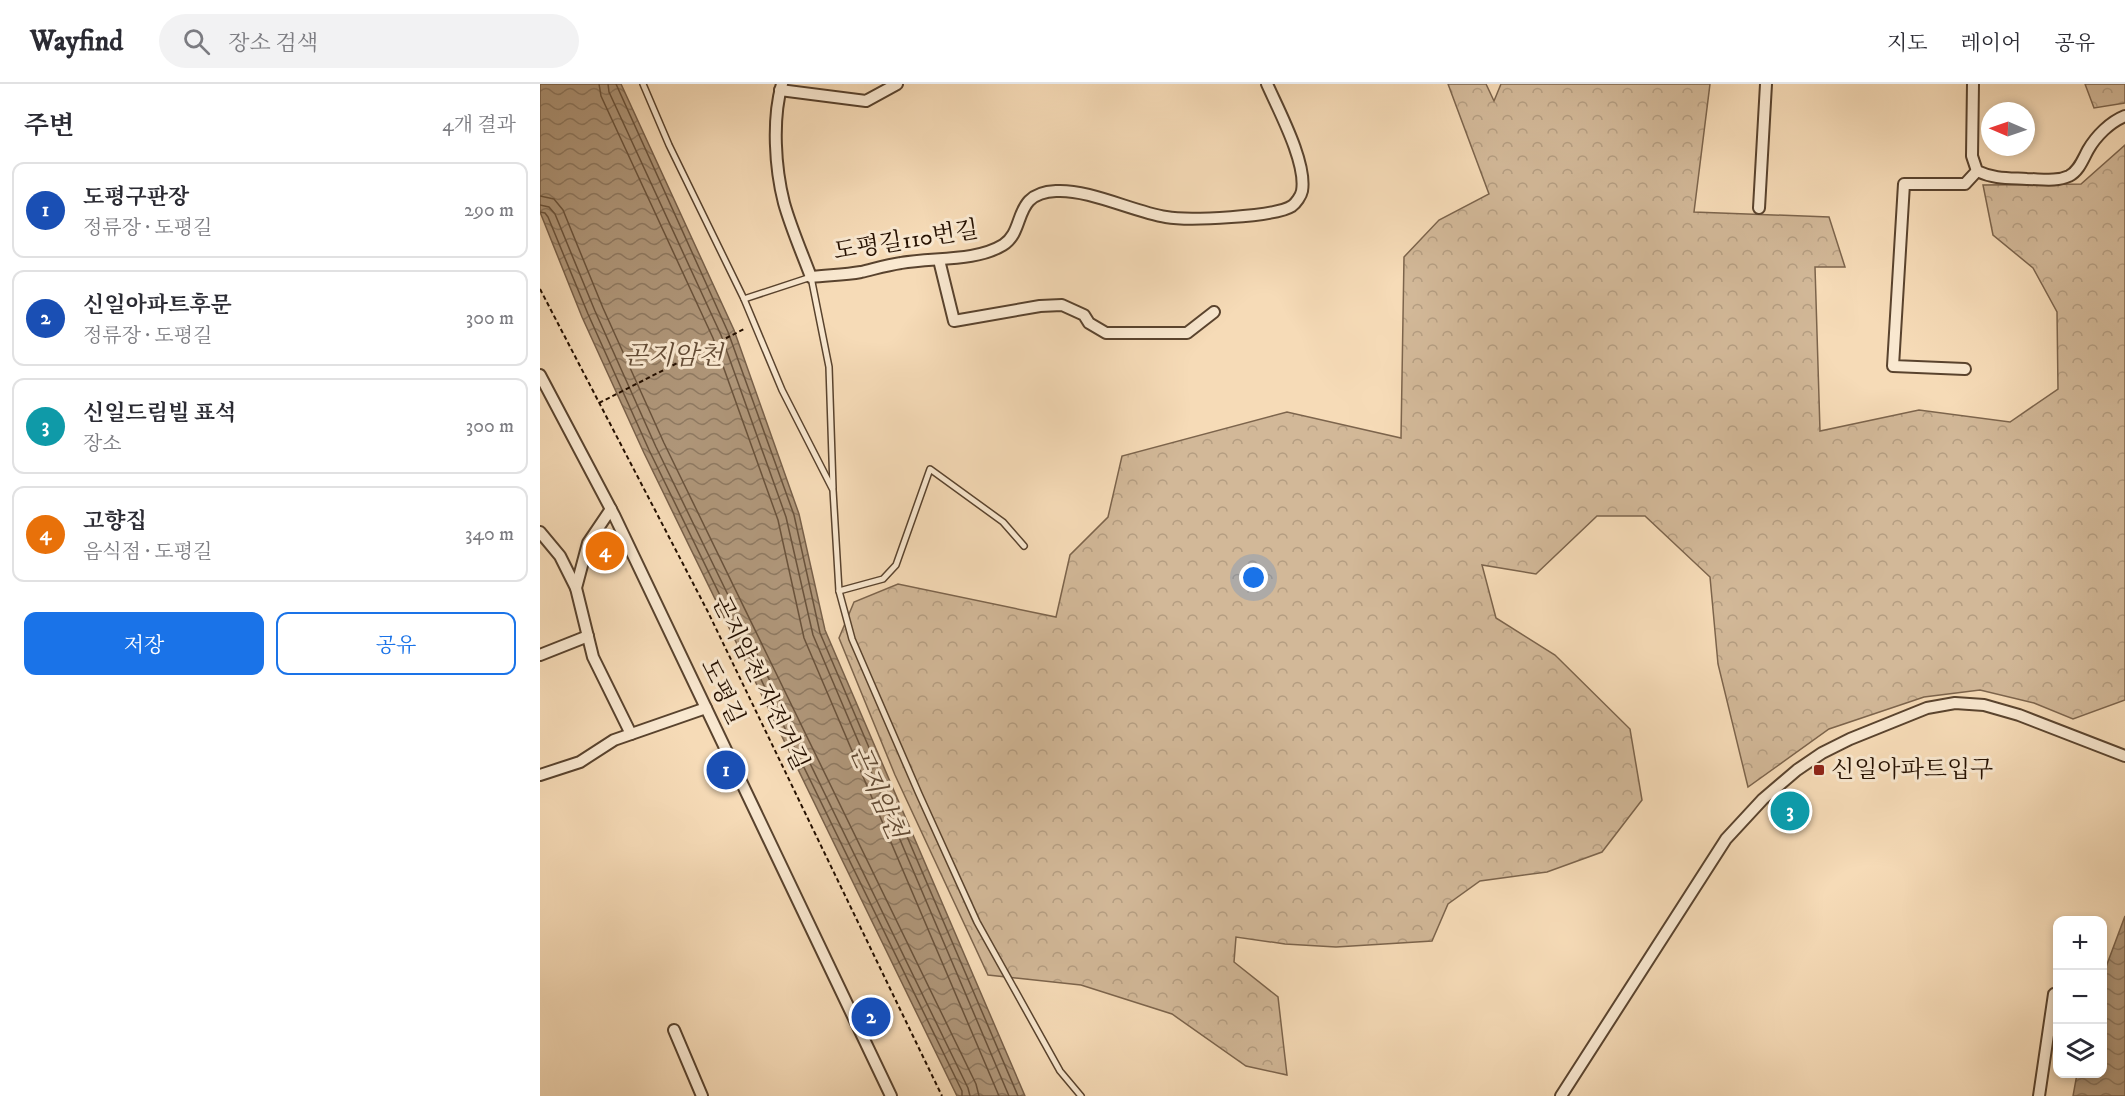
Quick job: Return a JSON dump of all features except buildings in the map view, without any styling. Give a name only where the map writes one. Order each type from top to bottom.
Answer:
[{"type":"street","points":[[781,87],[866,102],[897,84]]},
{"type":"street","name":"도평길110번길","points":[[781,87],[776,124],[778,163],[784,203],[811,277],[860,272],[902,262],[939,260],[980,253],[1004,244],[1015,230],[1022,209],[1034,196],[1056,191],[1079,194],[1167,217],[1197,218],[1278,212],[1294,205],[1302,192],[1301,174],[1297,153],[1267,84]]},
{"type":"street","points":[[1759,208],[1766,84]]},
{"type":"street","points":[[1973,84],[1972,156],[1977,171],[1990,177],[2056,180],[2071,175],[2103,131],[2125,116]]},
{"type":"street","points":[[1965,369],[1893,366],[1904,184],[1965,184],[1977,171]]},
{"type":"street","points":[[939,260],[954,321],[1040,306],[1062,305],[1084,315],[1089,323],[1106,333],[1187,333],[1214,312]]},
{"type":"street","name":"도평길","points":[[540,375],[610,509],[891,1096]]},
{"type":"street","points":[[576,588],[588,543],[610,509]]},
{"type":"street","points":[[540,532],[560,556],[576,588],[592,657],[631,734]]},
{"type":"street","points":[[540,655],[588,636]]},
{"type":"street","points":[[1561,1096],[1726,839],[1763,799],[1797,770],[1822,753],[1850,739],[1927,708],[1955,704],[1984,705],[2019,715],[2125,756]]},
{"type":"street","points":[[540,775],[580,762],[614,740],[706,708]]},
{"type":"street","points":[[2039,1096],[2053,1001]]},
{"type":"street","points":[[674,1030],[702,1096]]},
{"type":"lane","points":[[643,84],[669,145],[756,323],[782,390],[833,490]]},
{"type":"lane","points":[[744,299],[811,277],[829,367],[839,591],[852,639],[977,922],[1060,1071],[1081,1096]]},
{"type":"lane","points":[[839,591],[883,579],[896,565],[930,470],[1003,522],[1024,546]]},
{"type":"path","name":"곤지암천 자전거길","points":[[540,289],[708,612],[942,1096]]},
{"type":"path","points":[[599,403],[756,323]]},
{"type":"green space","points":[[1448,84],[1486,84],[1494,101],[1501,84],[1710,84],[1694,212],[1829,217],[1845,267],[1815,267],[1820,431],[1919,410],[2010,422],[2058,389],[2057,312],[2033,268],[1993,235],[1983,185],[2081,184],[2125,145],[2125,700],[2073,719],[2034,703],[1980,690],[1924,697],[1829,729],[1748,787],[1718,664],[1710,577],[1645,516],[1597,516],[1536,574],[1482,565],[1496,618],[1555,655],[1630,729],[1642,800],[1602,852],[1547,872],[1480,881],[1448,904],[1432,941],[1336,947],[1285,944],[1236,937],[1234,962],[1278,997],[1287,1075],[1246,1066],[1172,1014],[1081,985],[988,975],[895,775],[839,638],[854,602],[898,584],[1056,617],[1070,555],[1108,517],[1122,456],[1287,412],[1401,438],[1404,257],[1439,220],[1489,194]]},
{"type":"green space","points":[[2085,84],[2125,84],[2125,103],[2094,108]]},
{"type":"water","name":"곤지암천","points":[[540,84],[621,84],[734,330],[799,514],[825,630],[1025,1096],[957,1096],[644,453],[582,317],[540,212]]},
{"type":"water","points":[[2125,916],[2125,1096],[2073,1096],[2076,1078],[2107,1078],[2107,964]]},
{"type":"place","name":"고향집","points":[[605,551]]},
{"type":"place","name":"도평구판장","points":[[726,770]]},
{"type":"place","name":"신일아파트입구","points":[[1819,770]]},
{"type":"place","name":"신일드림빌 표석","points":[[1790,811]]},
{"type":"place","name":"신일아파트후문","points":[[871,1017]]}]
